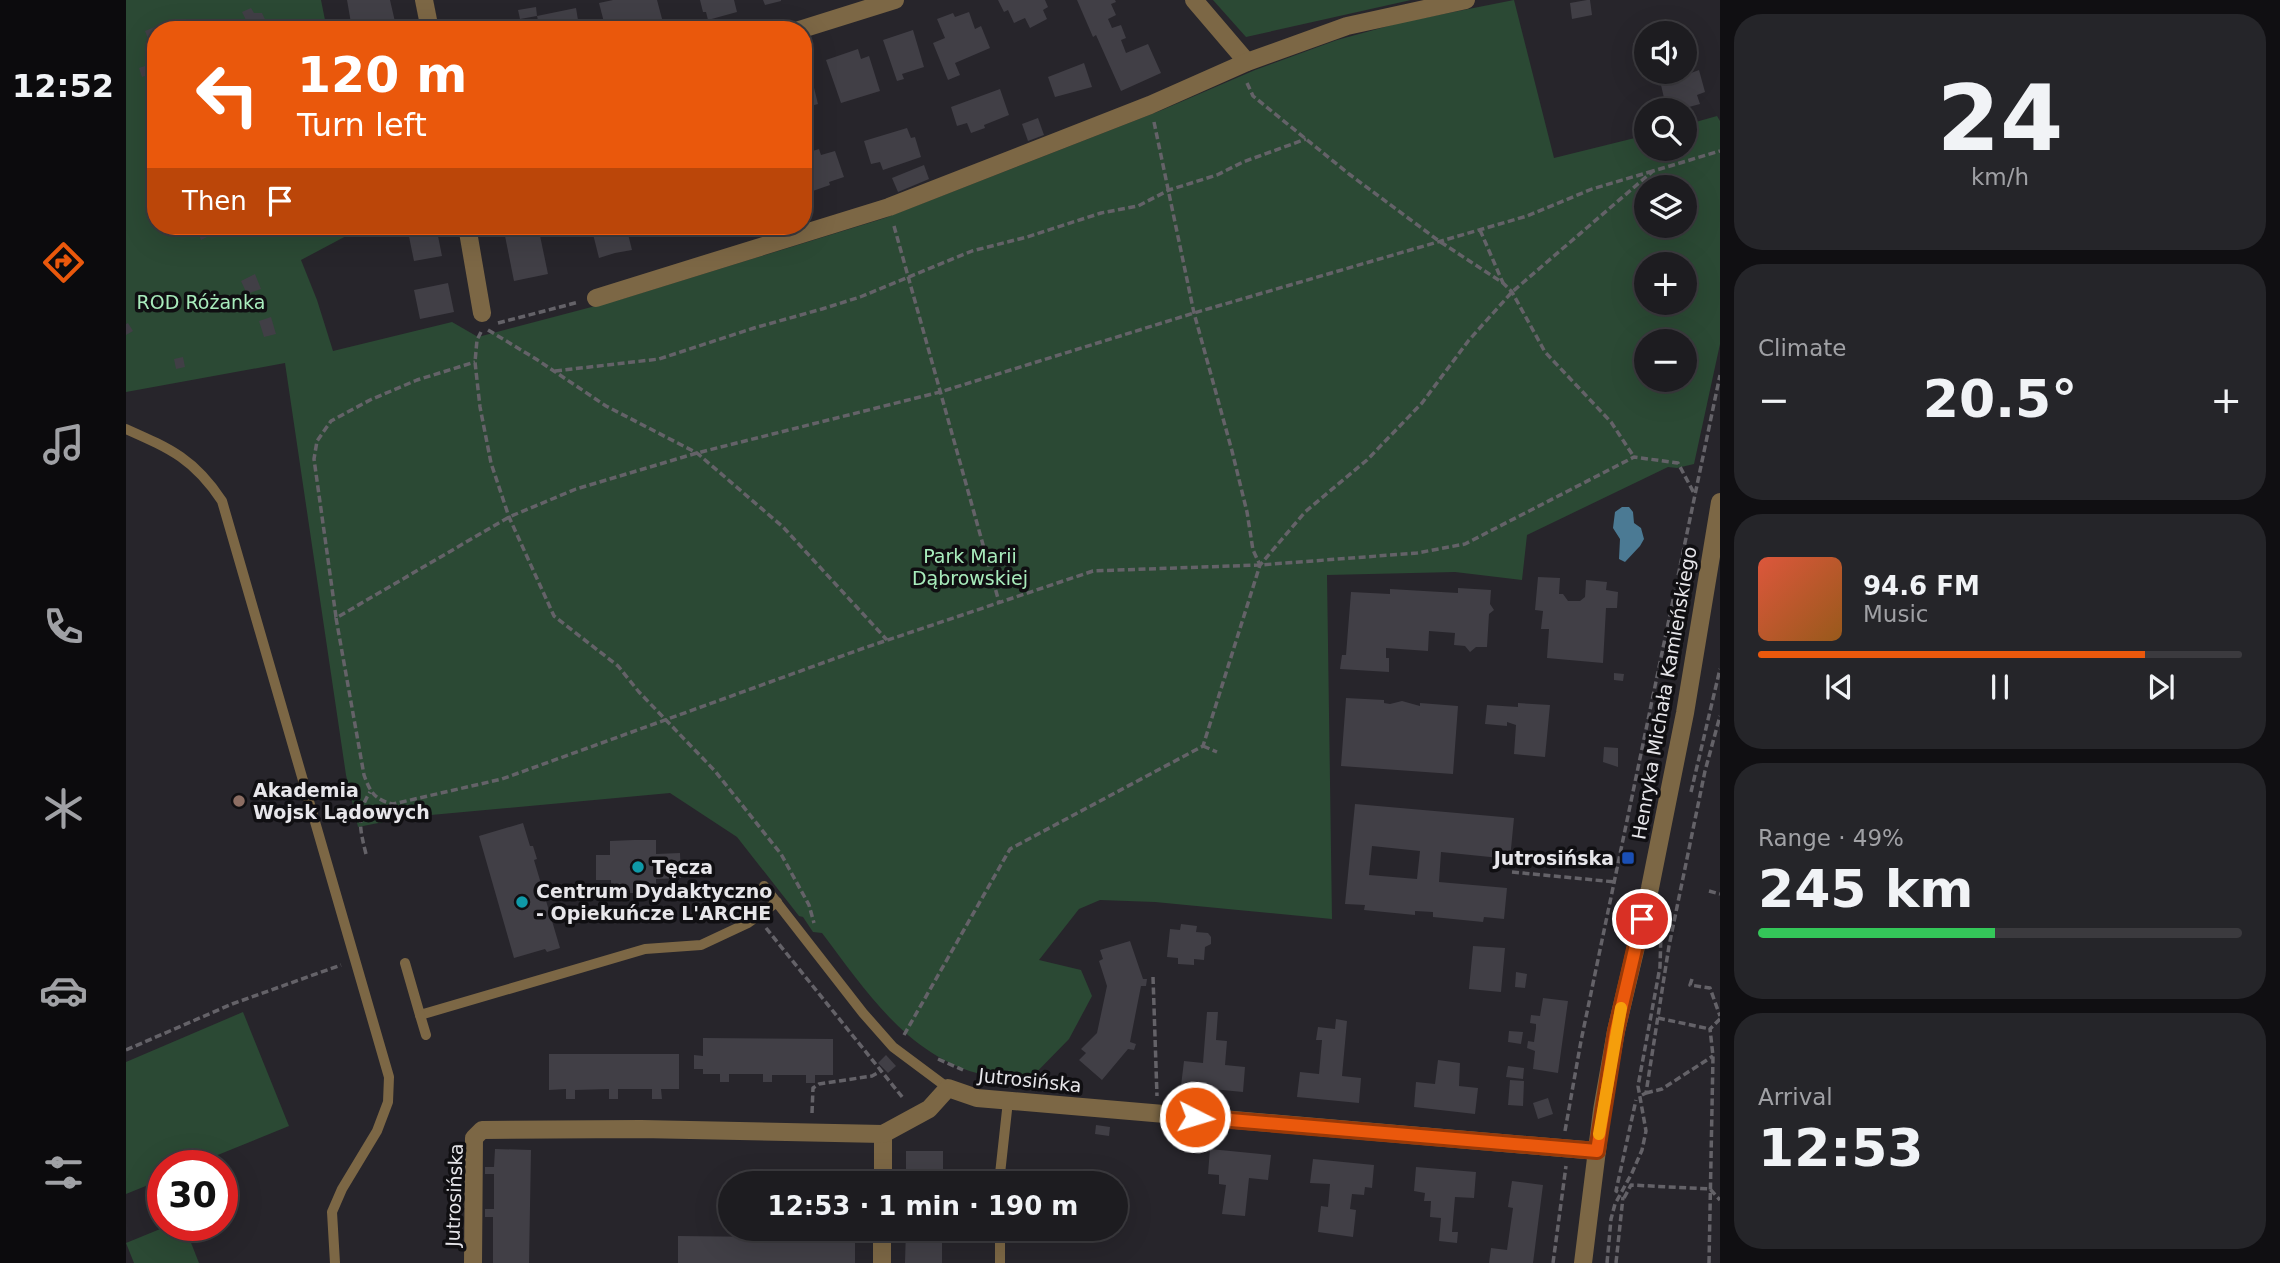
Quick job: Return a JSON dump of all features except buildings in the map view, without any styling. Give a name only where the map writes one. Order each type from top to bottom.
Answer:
[{"type":"street","points":[[424,0],[428,21]]},
{"type":"street","points":[[812,26],[895,0]]},
{"type":"street","points":[[1194,0],[1243,64]]},
{"type":"street","points":[[812,232],[889,208],[1150,106],[1243,64],[1347,26],[1466,0]]},
{"type":"street","points":[[468,235],[482,320]]},
{"type":"street","points":[[596,298],[801,235]]},
{"type":"street","name":"Henryka Michała Kamieńskiego","points":[[1584,1263],[1597,1151],[1616,1031],[1650,888],[1685,713],[1720,502]]},
{"type":"street","name":"Jutrosińska","points":[[473,1263],[474,1138],[482,1130],[641,1129],[883,1133],[929,1109],[948,1088],[977,1098],[1597,1151]]},
{"type":"street","points":[[883,1133],[883,1171]]},
{"type":"street","points":[[882,1241],[882,1263]]},
{"type":"lane","points":[[126,429],[191,462],[208,480],[222,501],[389,1077],[388,1102],[377,1131],[341,1189],[332,1212],[335,1263]]},
{"type":"lane","points":[[764,886],[886,1039],[948,1088]]},
{"type":"lane","points":[[420,1015],[645,949],[701,945],[748,923],[777,902]]},
{"type":"lane","points":[[405,963],[426,1035]]},
{"type":"lane","points":[[1000,1171],[1008,1101]]},
{"type":"lane","points":[[1000,1241],[1000,1263]]},
{"type":"path","points":[[1243,64],[1253,96],[1439,242],[1503,282],[1512,292],[1545,352],[1611,422],[1634,457]]},
{"type":"path","points":[[1150,106],[1194,313],[1260,565]]},
{"type":"path","points":[[555,371],[659,359],[835,305],[972,250],[1138,205],[1169,190],[1217,175],[1243,162],[1306,139]]},
{"type":"path","points":[[336,618],[509,517],[576,489],[697,453],[940,393],[1194,313],[1527,216],[1592,189],[1720,151]]},
{"type":"path","points":[[903,1037],[1010,849],[1203,746],[1260,565],[1305,512],[1367,460],[1422,403],[1469,340],[1512,292],[1653,171]]},
{"type":"path","points":[[889,208],[999,602]]},
{"type":"path","points":[[1480,230],[1503,282]]},
{"type":"path","points":[[482,320],[596,298]]},
{"type":"path","points":[[482,320],[475,362],[480,407],[491,463],[509,517],[554,616],[618,666],[639,692],[715,771],[781,854],[809,905],[816,929]]},
{"type":"path","points":[[482,320],[606,406],[697,453],[783,527],[887,640]]},
{"type":"path","points":[[475,362],[417,380],[370,400],[331,421],[317,441],[314,459],[336,618],[364,775],[370,792],[381,801],[393,804],[502,779],[887,640],[1093,571],[1260,565],[1417,553],[1465,544],[1634,457],[1678,463],[1695,495]]},
{"type":"path","points":[[1557,1135],[1565,1133],[1584,1026],[1720,375]]},
{"type":"path","points":[[1689,799],[1720,669]]},
{"type":"path","points":[[1713,1056],[1662,1089],[1644,1094],[1669,946],[1705,771],[1718,739],[1720,716]]},
{"type":"path","points":[[1203,746],[1217,752]]},
{"type":"path","points":[[366,854],[359,816],[370,792]]},
{"type":"path","points":[[1513,872],[1615,882]]},
{"type":"path","points":[[1709,891],[1720,894]]},
{"type":"path","points":[[757,917],[903,1098]]},
{"type":"path","points":[[1607,1263],[1615,1204],[1637,1161],[1646,1131],[1638,1086],[1660,967],[1661,933]]},
{"type":"path","points":[[126,1050],[233,1004],[356,960]]},
{"type":"path","points":[[1153,976],[1158,1101]]},
{"type":"path","points":[[1692,979],[1690,985],[1710,988],[1720,1018],[1710,1029],[1713,1056],[1709,1263]]},
{"type":"path","points":[[1657,1018],[1710,1029]]},
{"type":"path","points":[[1584,1026],[1592,1027]]},
{"type":"path","points":[[897,1031],[909,1041]]},
{"type":"path","points":[[936,1058],[971,1074]]},
{"type":"path","points":[[811,1133],[813,1088],[819,1084],[872,1076],[880,1071]]},
{"type":"path","points":[[1621,1195],[1616,1191],[1636,1100]]},
{"type":"path","points":[[1553,1263],[1568,1150]]},
{"type":"path","points":[[1616,1263],[1621,1195],[1631,1185],[1710,1189],[1720,1200]]},
{"type":"green space","name":"Park Marii Dąbrowskiej","points":[[126,0],[321,0],[325,21],[147,21],[147,235],[348,235],[301,260],[333,351],[452,322],[478,337],[622,299],[885,218],[1162,110],[1255,70],[1337,40],[1403,22],[1514,0],[1554,158],[1634,138],[1634,161],[1697,161],[1697,122],[1717,116],[1720,121],[1720,344],[1694,464],[1668,467],[1527,535],[1522,580],[1455,572],[1327,575],[1332,919],[1155,902],[1100,900],[1079,909],[1039,960],[1081,970],[1092,996],[1069,1039],[1027,1082],[984,1075],[957,1066],[911,1037],[873,999],[822,933],[813,932],[803,917],[799,916],[737,837],[670,793],[409,817],[358,827],[346,775],[285,363],[126,392]]},
{"type":"green space","points":[[1213,0],[1411,0],[1246,37]]},
{"type":"green space","points":[[243,1012],[289,1126],[230,1150],[147,1150],[147,1185],[126,1194],[126,1062]]},
{"type":"green space","points":[[147,1234],[147,1241],[190,1241],[199,1263],[134,1263],[126,1243]]},
{"type":"water","points":[[1622,507],[1629,507],[1633,512],[1634,523],[1641,528],[1644,539],[1625,562],[1619,559],[1620,539],[1613,528],[1615,512]]},
{"type":"slow traffic","points":[[1599,1134],[1621,1008]]},
{"type":"place","name":"Akademia Wojsk Lądowych","points":[[239,801]]},
{"type":"place","name":"Jutrosińska","points":[[1628,858]]},
{"type":"place","name":"Tęcza","points":[[638,867]]},
{"type":"place","name":"Centrum Dydaktyczno - Opiekuńcze L'ARCHE","points":[[522,902]]},
{"type":"route","points":[[1195,1117],[1597,1151],[1616,1031],[1642,919]]},
{"type":"park label","name":"ROD Różanka","points":[[201,302]]}]
